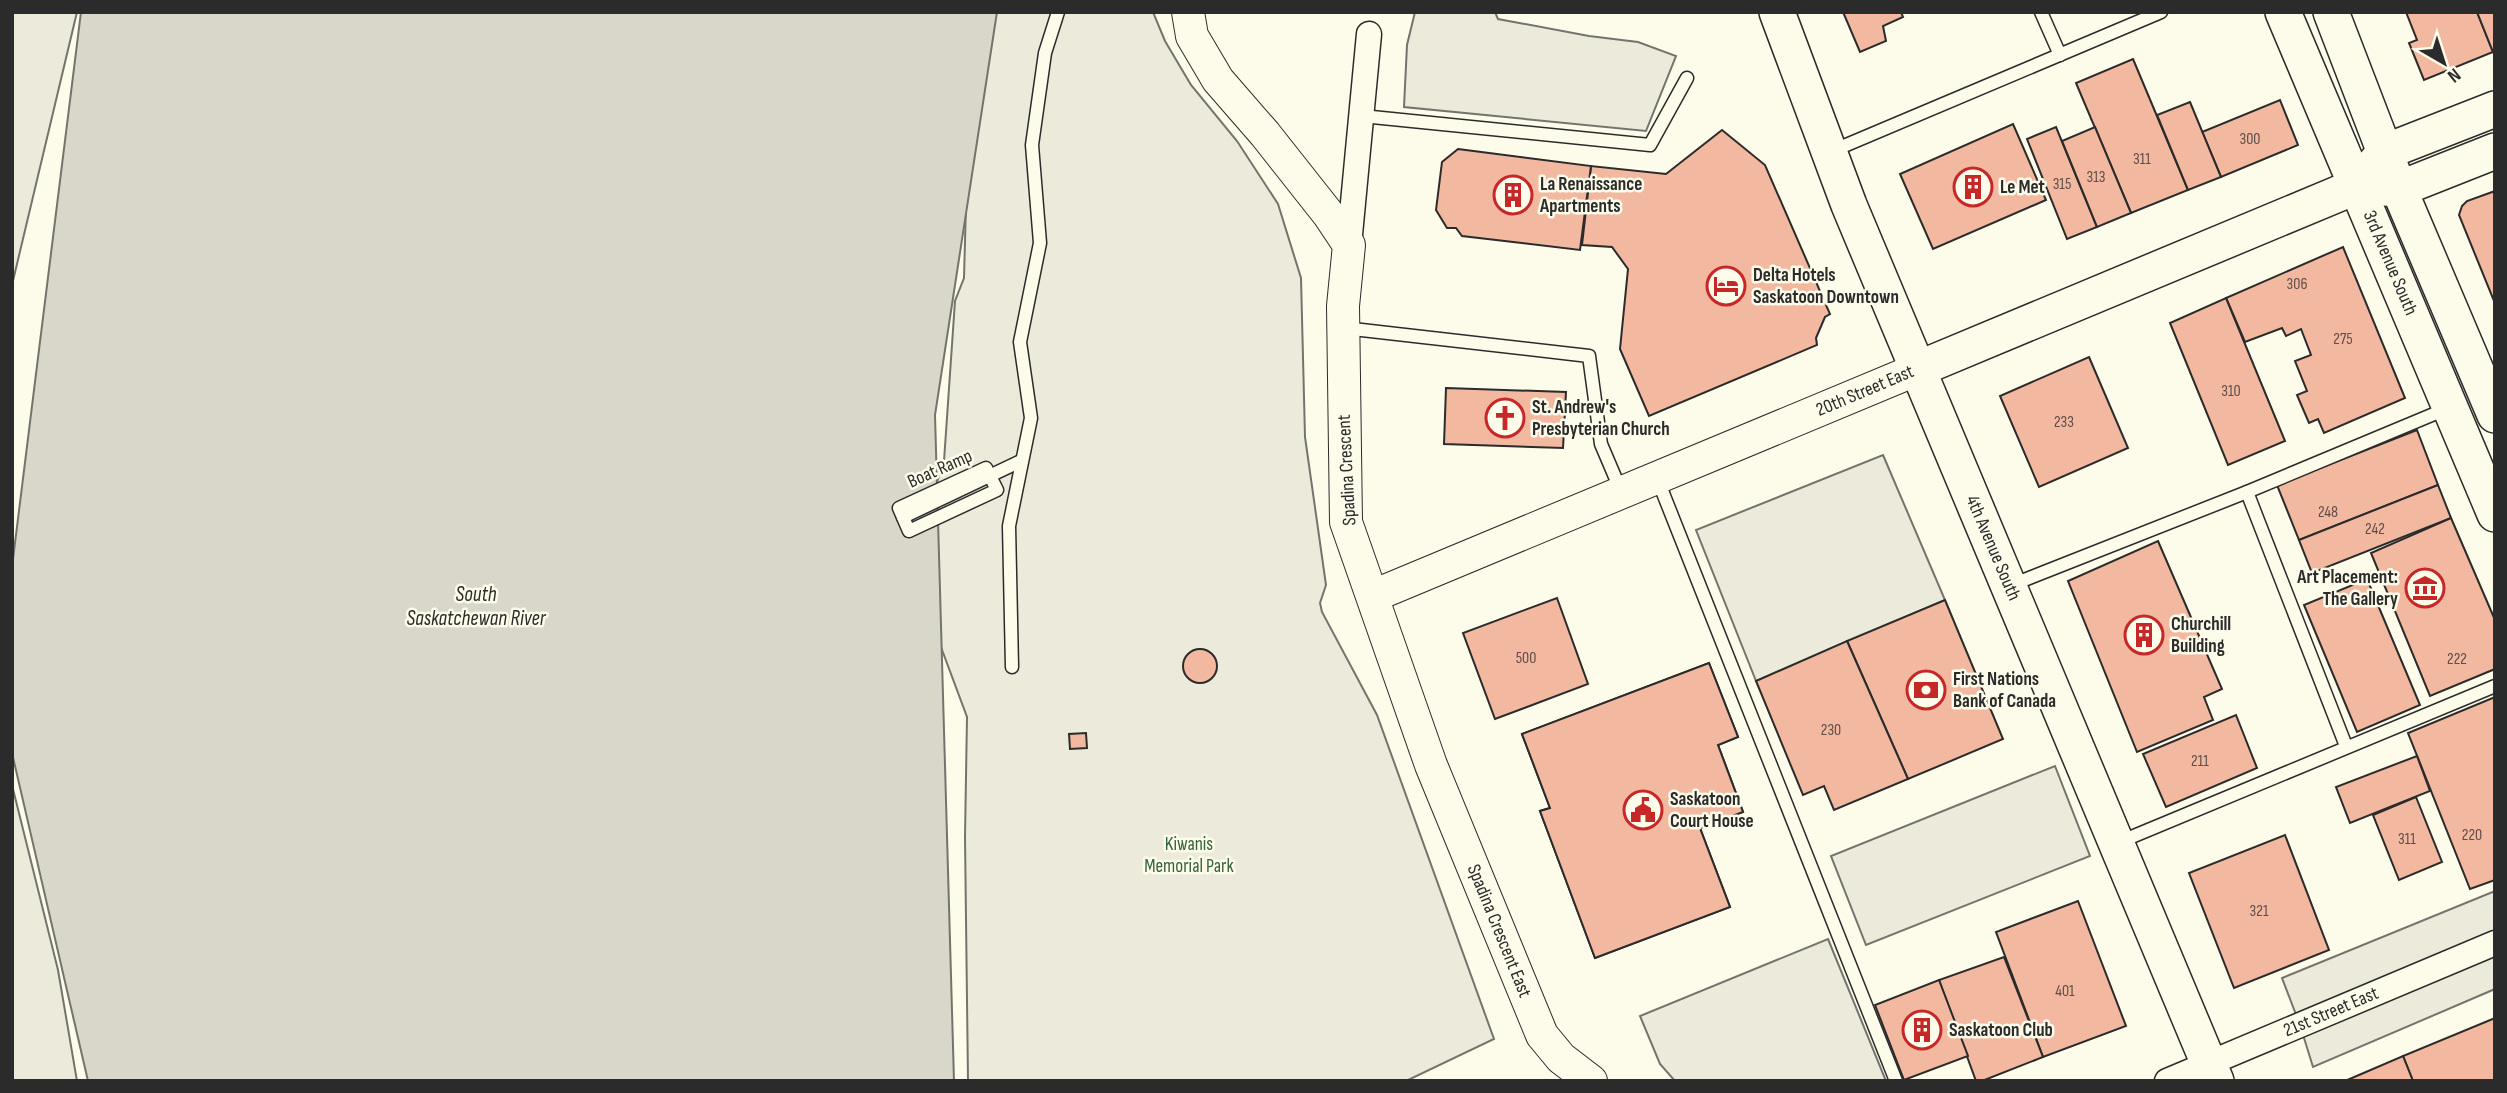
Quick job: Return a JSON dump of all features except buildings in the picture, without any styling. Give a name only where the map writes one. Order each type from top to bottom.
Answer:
[{"type":"main road","name":"4th Avenue South","points":[[1777,12],[1829,152],[1918,369],[2213,1072]]},
{"type":"main road","name":"3rd Avenue South","points":[[2283,12],[2495,514]]},
{"type":"main road","name":"3rd Avenue South","points":[[2331,12],[2399,189],[2488,380],[2495,415]]},
{"type":"main road","name":"20th Street East","points":[[2357,186],[2385,152],[2495,109]]},
{"type":"main road","name":"20th Street East","points":[[1918,369],[2357,186],[2399,189],[2495,151]]},
{"type":"street","points":[[1188,12],[1192,36],[1218,80],[1265,134],[1329,215],[1349,245]]},
{"type":"street","name":"Spadina Crescent","points":[[1369,34],[1343,328],[1346,522],[1432,765]]},
{"type":"street","name":"20th Street East","points":[[1373,596],[1918,369]]},
{"type":"street","name":"Spadina Crescent East","points":[[1432,765],[1542,1035],[1561,1058],[1591,1081]]},
{"type":"street","name":"21st Street East","points":[[2167,1081],[2213,1072],[2495,943]]},
{"type":"lane","points":[[1012,667],[1009,526],[1031,418],[1020,342],[1040,243],[1032,145],[1045,53],[1058,12]]},
{"type":"lane","points":[[2042,12],[2060,55]]},
{"type":"lane","points":[[1829,152],[2161,12]]},
{"type":"lane","points":[[1362,116],[1650,145],[1687,78]]},
{"type":"lane","points":[[1343,328],[1590,356],[1601,444],[1621,491]]},
{"type":"lane","points":[[2009,586],[2450,407]]},
{"type":"lane","points":[[990,477],[1021,461]]},
{"type":"lane","name":"Boat Ramp","points":[[986,468],[990,477],[997,490],[909,531],[899,508],[986,468]]},
{"type":"lane","points":[[1657,478],[1896,1081]]},
{"type":"lane","points":[[2246,492],[2346,746]]},
{"type":"lane","points":[[2117,843],[2495,686]]},
{"type":"green space","points":[[12,12],[77,12],[12,285]]},
{"type":"green space","name":"Kiwanis Memorial Park","points":[[990,12],[1153,12],[1165,41],[1191,85],[1237,141],[1278,204],[1301,278],[1305,437],[1326,585],[1320,603],[1322,612],[1377,715],[1494,1039],[1406,1081],[968,1081],[965,837],[967,717],[935,631],[935,488],[944,461],[955,301],[964,278],[968,132]]},
{"type":"green space","points":[[12,785],[58,970],[77,1081],[12,1081]]},
{"type":"shaded area","points":[[1415,12],[1495,12],[1498,19],[1638,42],[1676,56],[1646,131],[1404,107],[1407,45]]},
{"type":"shaded area","points":[[1883,455],[1945,600],[1756,681],[1696,530]]},
{"type":"shaded area","points":[[2055,766],[2090,856],[1866,945],[1831,856]]},
{"type":"shaded area","points":[[2495,891],[2495,989],[2313,1067],[2282,978]]},
{"type":"shaded area","points":[[1828,939],[1886,1081],[1675,1081],[1660,1064],[1640,1016]]},
{"type":"water","name":"South Saskatchewan River","points":[[81,12],[997,12],[935,415],[954,1081],[88,1081],[12,753],[12,567]]},
{"type":"place","name":"Le Met","points":[[1973,187]]},
{"type":"place","name":"La Renaissance Apartments","points":[[1513,195]]},
{"type":"place","name":"Delta Hotels Saskatoon Downtown","points":[[1726,286]]},
{"type":"place","name":"St. Andrew's Presbyterian Church","points":[[1505,418]]},
{"type":"place","name":"Art Placement: The Gallery","points":[[2425,588]]},
{"type":"place","name":"Churchill Building","points":[[2144,635]]},
{"type":"place","name":"First Nations Bank of Canada","points":[[1926,690]]},
{"type":"place","name":"Saskatoon Court House","points":[[1643,810]]},
{"type":"place","name":"Saskatoon Club","points":[[1922,1030]]}]
